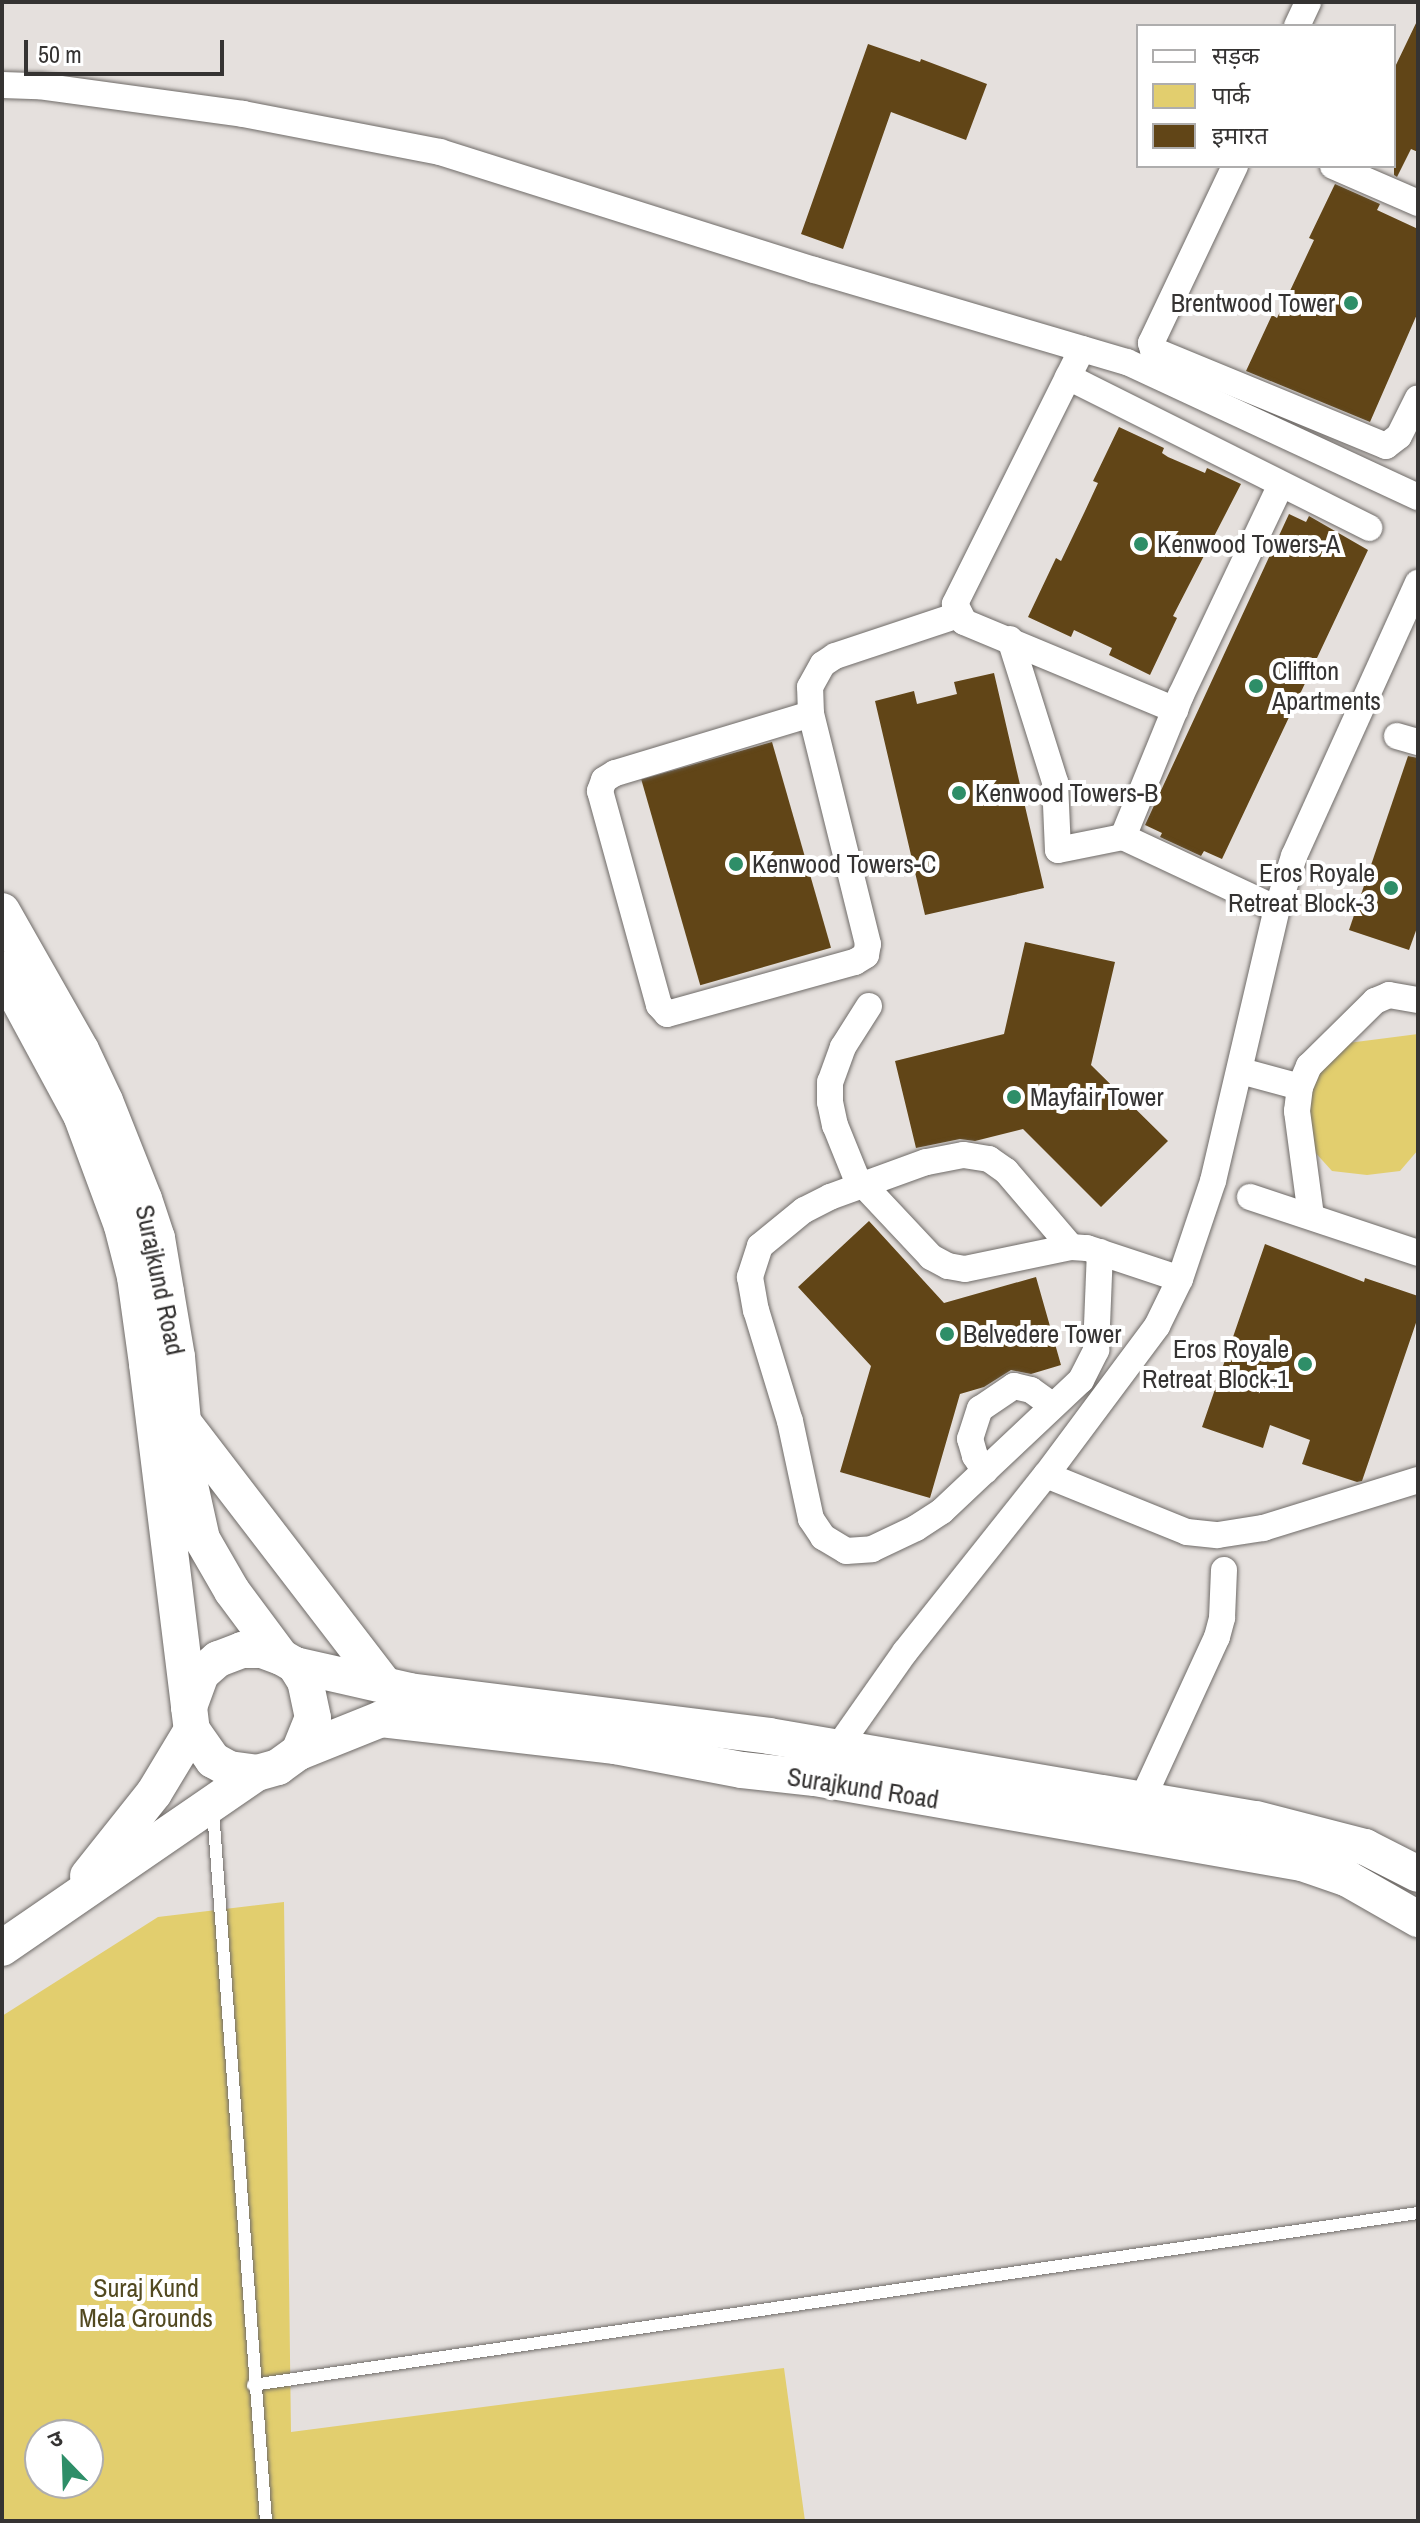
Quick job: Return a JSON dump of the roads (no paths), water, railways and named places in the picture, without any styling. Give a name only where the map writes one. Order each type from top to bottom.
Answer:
[{"type":"main road","name":"Surajkund Road","points":[[2,911],[9,969],[81,1115],[122,1226],[135,1277],[190,1719]]},
{"type":"main road","name":"Surajkund Road","points":[[9,969],[105,1101],[157,1238],[188,1476],[202,1539],[232,1591],[288,1661],[385,1685],[839,1747],[1142,1800],[1317,1833],[1365,1847],[1418,1874]]},
{"type":"main road","points":[[183,1422],[385,1685]]},
{"type":"main road","points":[[2,1948],[65,1906],[257,1773],[278,1767],[299,1752],[313,1718],[311,1697],[288,1661],[262,1650],[242,1650],[218,1659],[201,1674],[190,1719],[154,1793],[65,1906]]},
{"type":"main road","points":[[190,1719],[213,1760],[229,1769],[257,1773]]},
{"type":"main road","name":"Surajkund Road","points":[[299,1752],[381,1719],[615,1746],[1302,1863],[1348,1879],[1418,1919]]},
{"type":"street","points":[[1298,24],[1308,2]]},
{"type":"street","points":[[2,85],[39,86],[229,112],[440,152],[814,270],[1127,362],[1418,497]]},
{"type":"street","points":[[1234,168],[1151,343],[1153,350],[1386,446],[1399,436],[1418,398]]},
{"type":"street","points":[[1338,168],[1418,203]]},
{"type":"street","points":[[1082,349],[958,594],[958,615],[964,622],[1175,710]]},
{"type":"street","points":[[1068,377],[1369,528]]},
{"type":"street","points":[[1123,837],[1175,710],[1281,484]]},
{"type":"street","points":[[815,1778],[905,1652],[1046,1475],[1157,1326],[1180,1279],[1213,1181],[1277,909],[1294,856],[1418,583]]},
{"type":"street","points":[[811,714],[615,773],[604,780],[600,791],[659,1005],[667,1014],[855,962],[866,955],[868,944],[811,714],[810,687],[823,664],[835,656],[958,615]]},
{"type":"street","points":[[1010,639],[1055,782],[1058,850],[1123,837],[1277,909]]},
{"type":"street","points":[[1311,1216],[1297,1111],[1300,1087],[1309,1066],[1322,1049],[1375,1001],[1389,995],[1418,1000]]},
{"type":"street","points":[[869,1006],[843,1047],[830,1082],[835,1125],[856,1177],[931,1257],[948,1266],[965,1269],[1071,1247],[1100,1252],[1180,1279]]},
{"type":"street","points":[[1241,1071],[1300,1087]]},
{"type":"street","points":[[1071,1247],[1006,1171],[989,1159],[963,1155],[926,1162],[804,1210],[760,1246],[750,1277],[756,1310],[790,1421],[811,1519],[823,1537],[846,1551],[872,1549],[942,1511],[1081,1380],[1096,1350],[1100,1252]]},
{"type":"street","points":[[1250,1197],[1418,1253]]},
{"type":"street","points":[[985,1471],[975,1456],[970,1439],[980,1409],[1014,1386],[1031,1390],[1053,1406]]},
{"type":"street","points":[[1046,1475],[1187,1532],[1218,1535],[1263,1528],[1418,1480]]},
{"type":"street","points":[[1142,1800],[1217,1637],[1222,1618],[1224,1570]]},
{"type":"lane","points":[[213,1804],[253,2385],[266,2521]]},
{"type":"lane","points":[[253,2385],[1418,2213]]},
{"type":"place","name":"Brentwood Tower","points":[[1351,303]]},
{"type":"place","name":"Kenwood Towers-A","points":[[1141,544]]},
{"type":"place","name":"Cliffton Apartments","points":[[1256,686]]},
{"type":"place","name":"Kenwood Towers-B","points":[[959,793]]},
{"type":"place","name":"Kenwood Towers-C","points":[[736,864]]},
{"type":"place","name":"Eros Royale Retreat Block-3","points":[[1391,888]]},
{"type":"place","name":"Mayfair Tower","points":[[1014,1097]]},
{"type":"place","name":"Belvedere Tower","points":[[947,1334]]},
{"type":"place","name":"Eros Royale Retreat Block-1","points":[[1305,1364]]},
{"type":"park label","name":"Suraj Kund Mela Grounds","points":[[146,2303]]}]
